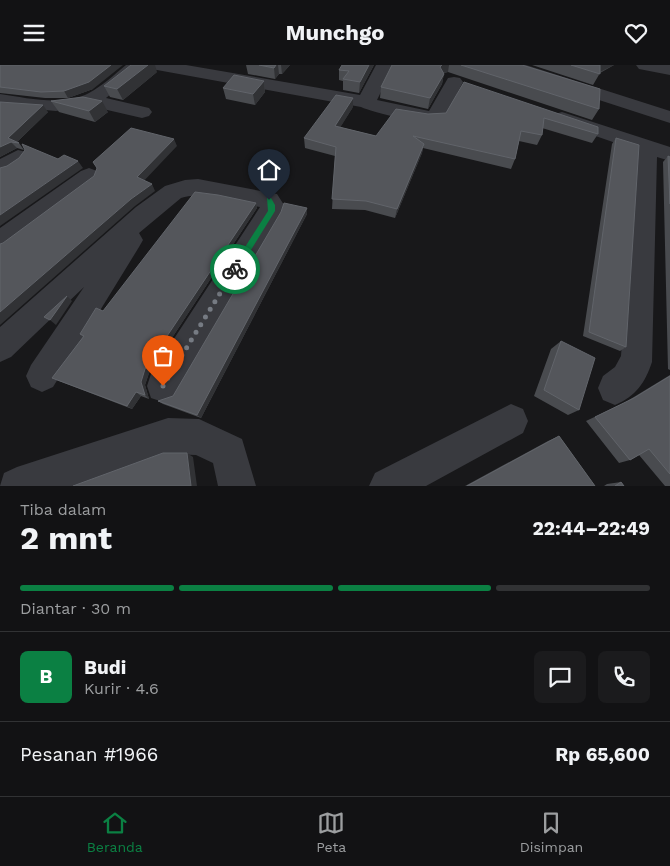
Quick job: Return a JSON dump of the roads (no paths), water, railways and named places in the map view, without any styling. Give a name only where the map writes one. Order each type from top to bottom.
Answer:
[{"type":"street","points":[[0,100],[71,105],[89,100],[137,65]]},
{"type":"street","points":[[157,65],[366,102],[375,106],[433,118],[436,117],[458,83]]},
{"type":"street","points":[[218,65],[288,79]]},
{"type":"street","points":[[366,102],[385,65]]},
{"type":"street","points":[[509,65],[670,117]]},
{"type":"street","points":[[526,65],[670,109]]},
{"type":"street","points":[[645,65],[670,70]]},
{"type":"street","points":[[89,100],[142,113]]},
{"type":"street","points":[[546,112],[659,150],[635,368],[628,380],[615,388]]},
{"type":"street","points":[[0,169],[18,157]]},
{"type":"street","points":[[0,241],[89,176]]},
{"type":"street","points":[[0,347],[145,213],[173,191],[192,187],[269,200],[272,205],[271,211],[163,386]]},
{"type":"street","points":[[42,375],[138,228],[145,213]]},
{"type":"street","points":[[388,486],[511,421]]},
{"type":"street","points":[[16,486],[168,435],[199,437],[229,452],[237,486]]}]
